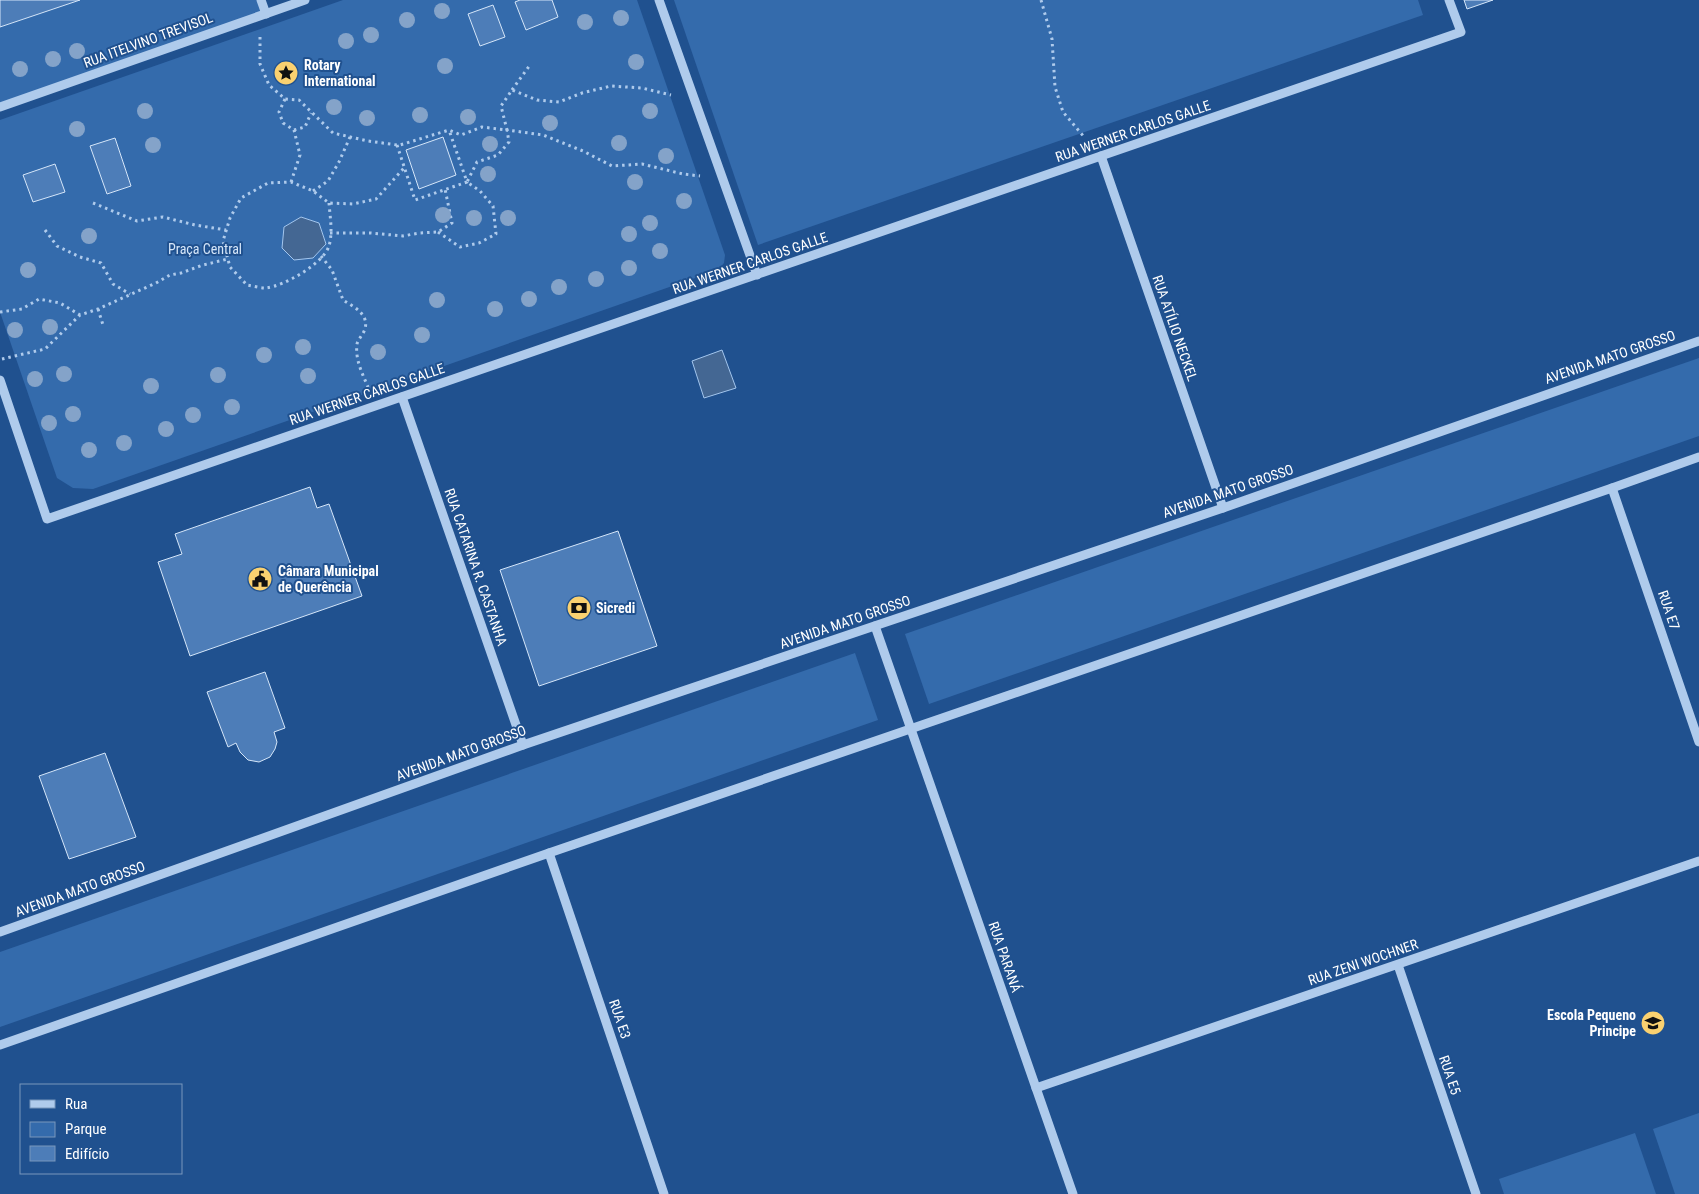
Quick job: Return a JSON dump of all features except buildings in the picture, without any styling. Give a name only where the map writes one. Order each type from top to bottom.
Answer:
[{"type":"street","points":[[261,0],[266,14]]},
{"type":"street","name":"RUA ITELVINO TREVISOL","points":[[0,107],[305,0]]},
{"type":"street","points":[[659,0],[757,275]]},
{"type":"street","name":"RUA WERNER CARLOS GALLE","points":[[0,380],[47,519],[1461,32],[1449,0]]},
{"type":"street","name":"RUA ATÍLIO NECKEL","points":[[1101,156],[1223,508]]},
{"type":"street","name":"AVENIDA MATO GROSSO","points":[[0,932],[523,746],[1223,508],[1699,341]]},
{"type":"street","name":"RUA CATARINA R. CASTANHA","points":[[402,396],[523,746]]},
{"type":"street","points":[[0,1045],[549,853],[1699,457]]},
{"type":"street","name":"RUA E7","points":[[1612,488],[1699,742]]},
{"type":"street","name":"RUA PARANÁ","points":[[875,626],[1073,1194]]},
{"type":"street","name":"RUA E3","points":[[549,853],[664,1194]]},
{"type":"street","name":"RUA ZENI WOCHNER","points":[[1036,1088],[1699,861]]},
{"type":"street","name":"RUA E5","points":[[1398,965],[1476,1194]]},
{"type":"path","points":[[1041,0],[1052,39],[1055,87],[1063,112],[1101,156]]},
{"type":"path","points":[[256,16],[260,40],[260,64],[269,84],[285,99],[299,100],[311,114],[333,133],[400,145],[449,130],[461,135],[482,127],[543,135],[583,151],[612,166],[642,164],[698,177],[720,170]]},
{"type":"path","points":[[397,145],[415,200],[467,182],[477,162],[498,155],[509,142],[501,106],[530,65]]},
{"type":"path","points":[[512,90],[537,100],[559,102],[582,93],[611,86],[642,88],[670,95],[691,89]]},
{"type":"path","points":[[285,99],[279,112],[283,123],[294,130],[300,155],[291,182]]},
{"type":"path","points":[[294,130],[305,127],[311,114]]},
{"type":"path","points":[[438,232],[460,246],[479,243],[496,234],[493,206],[480,191],[467,182],[449,130]]},
{"type":"path","points":[[313,190],[328,181],[350,137]]},
{"type":"path","points":[[329,203],[330,233],[328,247],[315,264],[290,281],[266,288],[247,285],[230,266],[223,241],[230,218],[241,198],[268,183],[291,182],[313,190],[329,203],[354,204],[376,199],[404,168]]},
{"type":"path","points":[[330,233],[371,233],[403,236],[438,232],[452,222],[445,189]]},
{"type":"path","points":[[93,203],[137,222],[163,217],[226,230]]},
{"type":"path","points":[[44,230],[57,246],[80,257],[101,263],[113,284],[131,294]]},
{"type":"path","points":[[321,256],[332,270],[343,300],[364,315],[365,329],[358,343],[359,366],[374,406]]},
{"type":"path","points":[[0,359],[45,349],[80,315],[131,294],[170,275],[181,274],[203,265],[228,259]]},
{"type":"path","points":[[0,312],[22,308],[39,299],[60,303],[80,315]]},
{"type":"path","points":[[98,308],[103,325]]},
{"type":"green space","points":[[80,0],[261,0],[266,14],[0,107],[0,27]]},
{"type":"green space","name":"Praça Central","points":[[343,0],[637,0],[725,255],[724,263],[718,270],[93,489],[73,488],[57,478],[0,312],[0,120]]},
{"type":"green space","points":[[674,0],[1418,0],[1423,15],[758,245]]},
{"type":"green space","points":[[1699,358],[1699,436],[929,704],[905,634]]},
{"type":"green space","points":[[855,653],[878,720],[0,1027],[0,952]]},
{"type":"green space","points":[[1699,1113],[1699,1194],[1675,1194],[1653,1129]]},
{"type":"green space","points":[[1635,1133],[1656,1194],[1504,1194],[1499,1179]]},
{"type":"shaded area","points":[[301,217],[319,223],[326,244],[313,258],[294,260],[282,248],[284,227]]},
{"type":"shaded area","points":[[722,350],[736,388],[704,398],[692,361]]},
{"type":"place","name":"Rotary International","points":[[286,73]]},
{"type":"place","name":"Câmara Municipal de Querência","points":[[260,579]]},
{"type":"place","name":"Sicredi","points":[[579,608]]},
{"type":"place","name":"Escola Pequeno Principe","points":[[1653,1023]]}]
